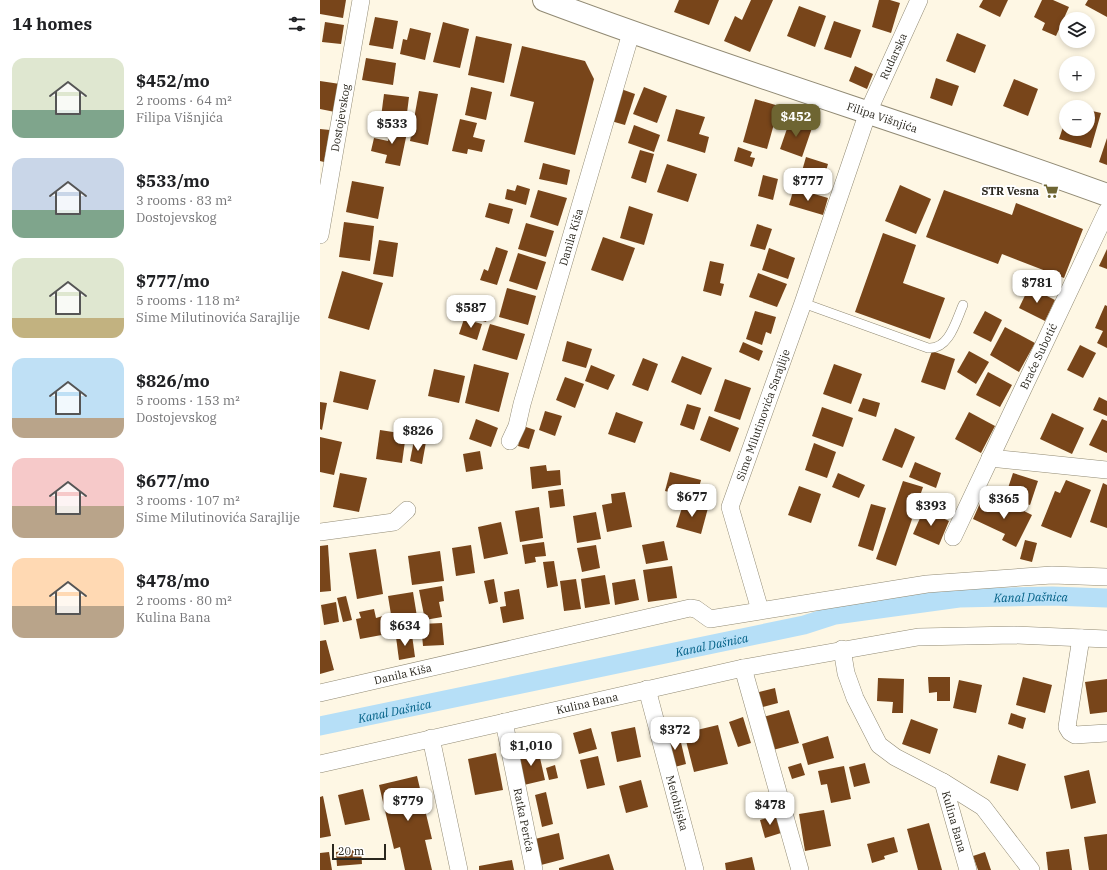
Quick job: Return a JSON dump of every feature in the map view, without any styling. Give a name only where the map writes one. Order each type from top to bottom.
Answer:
[{"type":"main road","name":"Filipa Višnjića","points":[[544,0],[631,33],[989,152],[1107,195]]},
{"type":"street","name":"Dostojevskog","points":[[320,235],[360,0]]},
{"type":"street","name":"Rudarska","points":[[868,112],[919,0]]},
{"type":"street","name":"Danila Kiša","points":[[510,440],[517,426],[522,404],[631,33]]},
{"type":"street","name":"Sime Milutinovića Sarajlije","points":[[760,610],[730,507],[803,303],[868,112]]},
{"type":"street","name":"Braće Subotić","points":[[953,537],[1107,211]]},
{"type":"street","points":[[990,458],[1107,470]]},
{"type":"street","points":[[320,532],[394,522],[408,510]]},
{"type":"street","points":[[760,610],[927,584],[1052,575],[1107,576]]},
{"type":"street","name":"Danila Kiša","points":[[320,693],[690,608],[696,609],[710,618],[760,610]]},
{"type":"street","name":"Kulina Bana","points":[[320,764],[647,689],[743,668],[842,649],[918,637],[1014,635],[1107,638]]},
{"type":"street","points":[[1081,638],[1067,727],[1070,732],[1075,735],[1107,733]]},
{"type":"street","name":"Kulina Bana","points":[[842,649],[846,673],[855,698],[879,745],[896,757],[943,782],[968,870]]},
{"type":"street","points":[[743,668],[800,870]]},
{"type":"street","name":"Metohijska","points":[[647,689],[695,870]]},
{"type":"street","name":"Ratka Perića","points":[[504,722],[534,870]]},
{"type":"street","points":[[431,738],[459,870]]},
{"type":"street","points":[[943,782],[983,807],[1031,870]]},
{"type":"lane","points":[[803,303],[928,348],[936,349],[945,343],[963,305]]},
{"type":"building","points":[[320,0],[346,0],[343,18],[320,14]]},
{"type":"building","points":[[679,0],[719,0],[709,25],[674,12]]},
{"type":"building","points":[[751,0],[773,0],[750,52],[724,41],[735,16],[742,20]]},
{"type":"building","points":[[879,0],[890,0],[900,3],[891,33],[872,27]]},
{"type":"building","points":[[983,0],[1008,0],[1000,17],[979,7]]},
{"type":"building","points":[[1042,0],[1053,0],[1069,7],[1067,12],[1059,12],[1059,29],[1056,36],[1042,30],[1045,23],[1034,17]]},
{"type":"building","points":[[1088,0],[1107,0],[1107,17],[1085,5]]},
{"type":"building","points":[[799,6],[826,16],[815,47],[787,36]]},
{"type":"building","points":[[375,17],[398,21],[393,49],[369,45]]},
{"type":"building","points":[[834,21],[861,30],[851,58],[824,49]]},
{"type":"building","points":[[325,22],[344,25],[341,44],[322,42]]},
{"type":"building","points":[[443,22],[469,29],[460,68],[433,62]]},
{"type":"building","points":[[410,28],[431,33],[425,60],[400,54],[403,39],[407,40]]},
{"type":"building","points":[[957,33],[986,45],[975,73],[946,61]]},
{"type":"building","points":[[476,36],[512,44],[504,83],[468,75]]},
{"type":"building","points":[[522,46],[585,61],[594,79],[575,155],[524,142],[534,102],[510,96]]},
{"type":"building","points":[[366,58],[396,63],[393,85],[362,80]]},
{"type":"building","points":[[855,66],[873,74],[867,89],[849,81]]},
{"type":"building","points":[[936,78],[959,86],[952,106],[930,98]]},
{"type":"building","points":[[1014,79],[1038,89],[1028,116],[1003,106]]},
{"type":"building","points":[[320,81],[340,84],[335,112],[320,109]]},
{"type":"building","points":[[471,87],[492,92],[486,120],[465,115]]},
{"type":"building","points":[[644,87],[667,96],[657,123],[633,114]]},
{"type":"building","points":[[621,89],[635,94],[625,125],[611,121]]},
{"type":"building","points":[[419,91],[438,94],[428,145],[410,141]]},
{"type":"building","points":[[384,94],[409,97],[406,121],[381,117]]},
{"type":"building","points":[[755,99],[779,106],[767,149],[743,142]]},
{"type":"building","points":[[676,109],[705,117],[699,134],[709,137],[705,153],[667,141]]},
{"type":"building","points":[[1095,112],[1101,113],[1095,134]]},
{"type":"building","points":[[460,119],[477,123],[473,137],[485,140],[482,152],[468,149],[467,154],[452,151]]},
{"type":"building","points":[[790,120],[812,128],[802,157],[780,149]]},
{"type":"building","points":[[392,125],[408,128],[400,166],[385,163],[387,155],[371,151],[374,138],[388,141]]},
{"type":"building","points":[[634,125],[660,135],[654,152],[628,143]]},
{"type":"building","points":[[320,129],[330,130],[324,162],[320,161]]},
{"type":"building","points":[[1060,136],[1094,136],[1091,148],[1059,139]]},
{"type":"building","points":[[1107,138],[1107,165],[1099,162]]},
{"type":"building","points":[[738,147],[752,152],[750,157],[755,158],[752,167],[734,161]]},
{"type":"building","points":[[640,150],[654,154],[646,183],[631,178]]},
{"type":"building","points":[[806,157],[828,164],[820,192],[798,185]]},
{"type":"building","points":[[543,163],[570,170],[567,185],[539,179]]},
{"type":"building","points":[[667,164],[697,174],[688,202],[657,192]]},
{"type":"building","points":[[763,175],[778,179],[773,200],[758,196]]},
{"type":"building","points":[[352,181],[384,187],[378,219],[346,212]]},
{"type":"building","points":[[517,185],[530,189],[526,205],[505,199],[507,189],[515,191]]},
{"type":"building","points":[[900,185],[931,199],[916,234],[885,221]]},
{"type":"building","points":[[794,188],[828,198],[823,215],[789,205]]},
{"type":"building","points":[[538,190],[567,198],[558,226],[530,217]]},
{"type":"building","points":[[944,190],[1012,215],[1016,203],[1083,229],[1064,278],[1002,254],[998,264],[926,237]]},
{"type":"building","points":[[489,203],[513,209],[509,224],[485,217]]},
{"type":"building","points":[[629,206],[653,214],[644,245],[620,238]]},
{"type":"building","points":[[344,222],[374,226],[370,261],[339,257]]},
{"type":"building","points":[[526,223],[554,231],[546,257],[518,249]]},
{"type":"building","points":[[757,224],[772,229],[765,250],[750,246]]},
{"type":"building","points":[[883,233],[916,245],[903,283],[945,298],[930,339],[855,312]]},
{"type":"building","points":[[603,237],[635,248],[623,281],[591,270]]},
{"type":"building","points":[[379,240],[398,243],[393,277],[373,274]]},
{"type":"building","points":[[496,247],[508,251],[497,285],[480,280],[484,269],[488,271]]},
{"type":"building","points":[[769,248],[795,258],[788,279],[762,270]]},
{"type":"building","points":[[1107,249],[1107,269],[1099,266]]},
{"type":"building","points":[[518,253],[546,262],[537,290],[509,281]]},
{"type":"building","points":[[710,261],[724,264],[720,283],[724,284],[721,296],[703,291]]},
{"type":"building","points":[[342,271],[383,283],[369,330],[328,318]]},
{"type":"building","points":[[758,273],[787,284],[777,307],[749,297]]},
{"type":"building","points":[[1029,287],[1055,300],[1045,321],[1019,308]]},
{"type":"building","points":[[507,288],[536,296],[528,325],[499,317]]},
{"type":"building","points":[[460,301],[490,311],[486,322],[456,313]]},
{"type":"building","points":[[1105,305],[1107,306],[1107,348],[1097,343],[1103,331],[1095,328]]},
{"type":"building","points":[[755,311],[776,317],[771,334],[766,332],[762,345],[746,339]]},
{"type":"building","points":[[985,311],[1002,320],[991,342],[973,333]]},
{"type":"building","points":[[464,319],[482,324],[477,340],[459,334]]},
{"type":"building","points":[[490,324],[525,334],[517,360],[482,350]]},
{"type":"building","points":[[1005,327],[1035,343],[1019,372],[990,355]]},
{"type":"building","points":[[567,341],[592,349],[586,368],[562,361]]},
{"type":"building","points":[[743,342],[763,351],[759,361],[739,352]]},
{"type":"building","points":[[1080,345],[1096,353],[1083,378],[1067,370]]},
{"type":"building","points":[[932,351],[955,359],[945,390],[921,382]]},
{"type":"building","points":[[969,351],[989,362],[976,384],[957,372]]},
{"type":"building","points":[[682,356],[712,368],[701,395],[671,382]]},
{"type":"building","points":[[643,358],[658,364],[648,391],[632,385]]},
{"type":"building","points":[[474,364],[509,373],[499,412],[465,403]]},
{"type":"building","points":[[834,364],[862,374],[851,404],[823,394]]},
{"type":"building","points":[[591,365],[615,375],[608,390],[585,381]]},
{"type":"building","points":[[434,369],[465,376],[459,403],[428,396]]},
{"type":"building","points":[[340,371],[376,380],[368,410],[333,402]]},
{"type":"building","points":[[988,372],[1012,385],[1000,407],[976,395]]},
{"type":"building","points":[[565,377],[584,384],[575,408],[556,400]]},
{"type":"building","points":[[725,379],[751,388],[740,420],[714,411]]},
{"type":"building","points":[[1099,397],[1107,401],[1107,416],[1093,410]]},
{"type":"building","points":[[863,398],[880,403],[876,417],[858,411]]},
{"type":"building","points":[[320,402],[327,403],[322,430],[320,429]]},
{"type":"building","points":[[687,404],[701,408],[694,430],[680,425]]},
{"type":"building","points":[[822,407],[853,418],[843,447],[812,436]]},
{"type":"building","points":[[545,411],[562,416],[555,436],[539,430]]},
{"type":"building","points":[[616,412],[643,422],[635,443],[608,434]]},
{"type":"building","points":[[969,412],[995,426],[981,453],[955,439]]},
{"type":"building","points":[[1052,413],[1084,428],[1072,454],[1040,439]]},
{"type":"building","points":[[709,416],[739,428],[730,452],[700,440]]},
{"type":"building","points":[[476,419],[498,428],[491,447],[469,439]]},
{"type":"building","points":[[1102,419],[1107,421],[1107,453],[1089,445]]},
{"type":"building","points":[[523,426],[535,430],[529,449],[518,446]]},
{"type":"building","points":[[895,428],[915,437],[902,468],[882,460]]},
{"type":"building","points":[[380,430],[406,434],[402,463],[376,459]]},
{"type":"building","points":[[320,437],[342,442],[334,475],[320,472]]},
{"type":"building","points":[[414,440],[426,442],[422,464],[410,461]]},
{"type":"building","points":[[814,443],[836,452],[827,478],[805,470]]},
{"type":"building","points":[[480,451],[483,469],[466,472],[463,454]]},
{"type":"building","points":[[915,462],[941,473],[936,488],[909,477]]},
{"type":"building","points":[[546,465],[547,471],[560,470],[561,485],[532,489],[530,467]]},
{"type":"building","points":[[670,472],[701,480],[696,499],[665,491]]},
{"type":"building","points":[[340,473],[367,478],[359,512],[333,507]]},
{"type":"building","points":[[838,473],[865,485],[859,498],[832,487]]},
{"type":"building","points":[[1013,473],[1038,481],[1030,505],[1005,497]]},
{"type":"building","points":[[1066,480],[1091,490],[1071,538],[1041,526],[1055,491],[1060,493]]},
{"type":"building","points":[[903,481],[923,487],[896,566],[876,559]]},
{"type":"building","points":[[1103,483],[1107,485],[1107,528],[1090,522]]},
{"type":"building","points":[[799,486],[821,494],[811,523],[788,515]]},
{"type":"building","points":[[563,489],[565,506],[550,508],[548,491]]},
{"type":"building","points":[[625,492],[632,527],[607,532],[602,505],[612,503],[611,494]]},
{"type":"building","points":[[1000,499],[1032,515],[1016,547],[1002,540],[1005,534],[973,519],[981,501],[996,508]]},
{"type":"building","points":[[684,501],[708,508],[701,534],[676,527]]},
{"type":"building","points":[[871,504],[886,508],[873,551],[858,546]]},
{"type":"building","points":[[539,507],[543,538],[520,542],[515,511]]},
{"type":"building","points":[[924,509],[949,521],[939,545],[913,534]]},
{"type":"building","points":[[596,512],[601,539],[577,543],[573,516]]},
{"type":"building","points":[[501,522],[508,554],[484,559],[478,527]]},
{"type":"building","points":[[1025,540],[1037,543],[1032,562],[1020,559]]},
{"type":"building","points":[[664,541],[668,560],[646,564],[642,545]]},
{"type":"building","points":[[544,542],[546,556],[535,557],[536,562],[525,564],[522,545]]},
{"type":"building","points":[[328,545],[331,591],[320,592],[320,546]]},
{"type":"building","points":[[471,545],[475,573],[456,576],[452,548]]},
{"type":"building","points":[[596,545],[600,568],[582,572],[577,548]]},
{"type":"building","points":[[376,549],[383,594],[357,599],[349,553]]},
{"type":"building","points":[[440,551],[444,581],[412,585],[408,556]]},
{"type":"building","points":[[554,561],[558,586],[547,588],[543,562]]},
{"type":"building","points":[[672,566],[677,598],[648,602],[643,570]]},
{"type":"building","points":[[605,575],[610,604],[585,608],[581,579]]},
{"type":"building","points":[[494,579],[498,602],[489,604],[484,581]]},
{"type":"building","points":[[576,579],[581,609],[564,611],[560,581]]},
{"type":"building","points":[[635,579],[639,600],[615,605],[612,583]]},
{"type":"building","points":[[442,586],[444,601],[439,602],[442,617],[425,620],[419,590]]},
{"type":"building","points":[[519,589],[524,619],[503,623],[500,607],[506,606],[504,592]]},
{"type":"building","points":[[413,592],[419,629],[394,633],[388,596]]},
{"type":"building","points":[[346,596],[352,620],[343,622],[337,598]]},
{"type":"building","points":[[336,602],[339,622],[324,625],[321,605]]},
{"type":"building","points":[[374,609],[376,618],[383,616],[387,634],[360,639],[356,619],[361,618],[359,612]]},
{"type":"building","points":[[442,623],[444,645],[423,646],[421,624]]},
{"type":"building","points":[[412,635],[415,657],[399,660],[396,637]]},
{"type":"building","points":[[326,640],[334,670],[320,674],[320,641]]},
{"type":"building","points":[[928,677],[950,677],[950,701],[937,701],[937,692],[929,693]]},
{"type":"building","points":[[1023,677],[1052,685],[1045,713],[1016,705]]},
{"type":"building","points":[[878,678],[904,679],[903,713],[892,713],[893,702],[877,701]]},
{"type":"building","points":[[1107,679],[1107,712],[1090,714],[1085,682]]},
{"type":"building","points":[[959,680],[982,685],[976,713],[953,708]]},
{"type":"building","points":[[775,688],[778,703],[759,708],[755,693]]},
{"type":"building","points":[[789,710],[799,743],[773,750],[763,717]]},
{"type":"building","points":[[1011,713],[1026,718],[1023,729],[1008,724]]},
{"type":"building","points":[[743,717],[751,743],[738,747],[729,722]]},
{"type":"building","points":[[911,719],[938,729],[930,754],[902,744]]},
{"type":"building","points":[[718,725],[728,764],[694,772],[684,733]]},
{"type":"building","points":[[635,727],[641,757],[617,762],[611,732]]},
{"type":"building","points":[[591,728],[597,749],[579,754],[573,733]]},
{"type":"building","points":[[679,734],[686,764],[671,768],[664,737]]},
{"type":"building","points":[[828,736],[834,758],[808,765],[802,744]]},
{"type":"building","points":[[538,749],[545,780],[524,785],[517,754]]},
{"type":"building","points":[[496,753],[503,790],[475,795],[468,759]]},
{"type":"building","points":[[998,755],[1026,764],[1018,791],[990,783]]},
{"type":"building","points":[[598,756],[605,785],[587,789],[580,760]]},
{"type":"building","points":[[801,763],[805,775],[792,779],[788,767]]},
{"type":"building","points":[[865,763],[870,783],[854,787],[849,767]]},
{"type":"building","points":[[555,765],[558,778],[549,780],[546,768]]},
{"type":"building","points":[[844,766],[851,799],[831,803],[827,784],[821,785],[818,771]]},
{"type":"building","points":[[1089,770],[1096,803],[1071,809],[1064,776]]},
{"type":"building","points":[[417,776],[432,839],[425,840],[432,870],[405,870],[400,847],[394,849],[379,785]]},
{"type":"building","points":[[641,780],[648,807],[626,813],[619,786]]},
{"type":"building","points":[[363,789],[370,820],[345,825],[338,795]]},
{"type":"building","points":[[546,792],[553,824],[542,827],[535,795]]},
{"type":"building","points":[[323,796],[331,836],[320,838],[320,797]]},
{"type":"building","points":[[824,810],[831,846],[805,851],[799,814]]},
{"type":"building","points":[[776,815],[781,833],[765,838],[760,820]]},
{"type":"building","points":[[929,823],[942,870],[918,870],[907,829]]},
{"type":"building","points":[[559,833],[564,859],[541,865],[535,839]]},
{"type":"building","points":[[1107,834],[1107,870],[1089,870],[1084,837]]},
{"type":"building","points":[[894,837],[898,852],[884,856],[885,859],[872,863],[867,844]]},
{"type":"building","points":[[361,849],[362,864],[337,866],[336,852]]},
{"type":"building","points":[[1069,849],[1072,870],[1048,870],[1046,852]]},
{"type":"building","points":[[329,852],[332,870],[320,870],[320,853]]},
{"type":"building","points":[[985,852],[991,870],[978,870],[973,856]]},
{"type":"building","points":[[609,854],[614,870],[559,870],[559,868]]},
{"type":"building","points":[[752,857],[755,870],[726,870],[725,863]]},
{"type":"building","points":[[512,860],[514,870],[479,870],[479,866]]},
{"type":"waterway","name":"Kanal Dašnica","points":[[320,726],[804,625],[835,615],[959,598],[1052,596],[1107,598]]},
{"type":"place","name":"STR Vesna","points":[[1051,191]]}]
